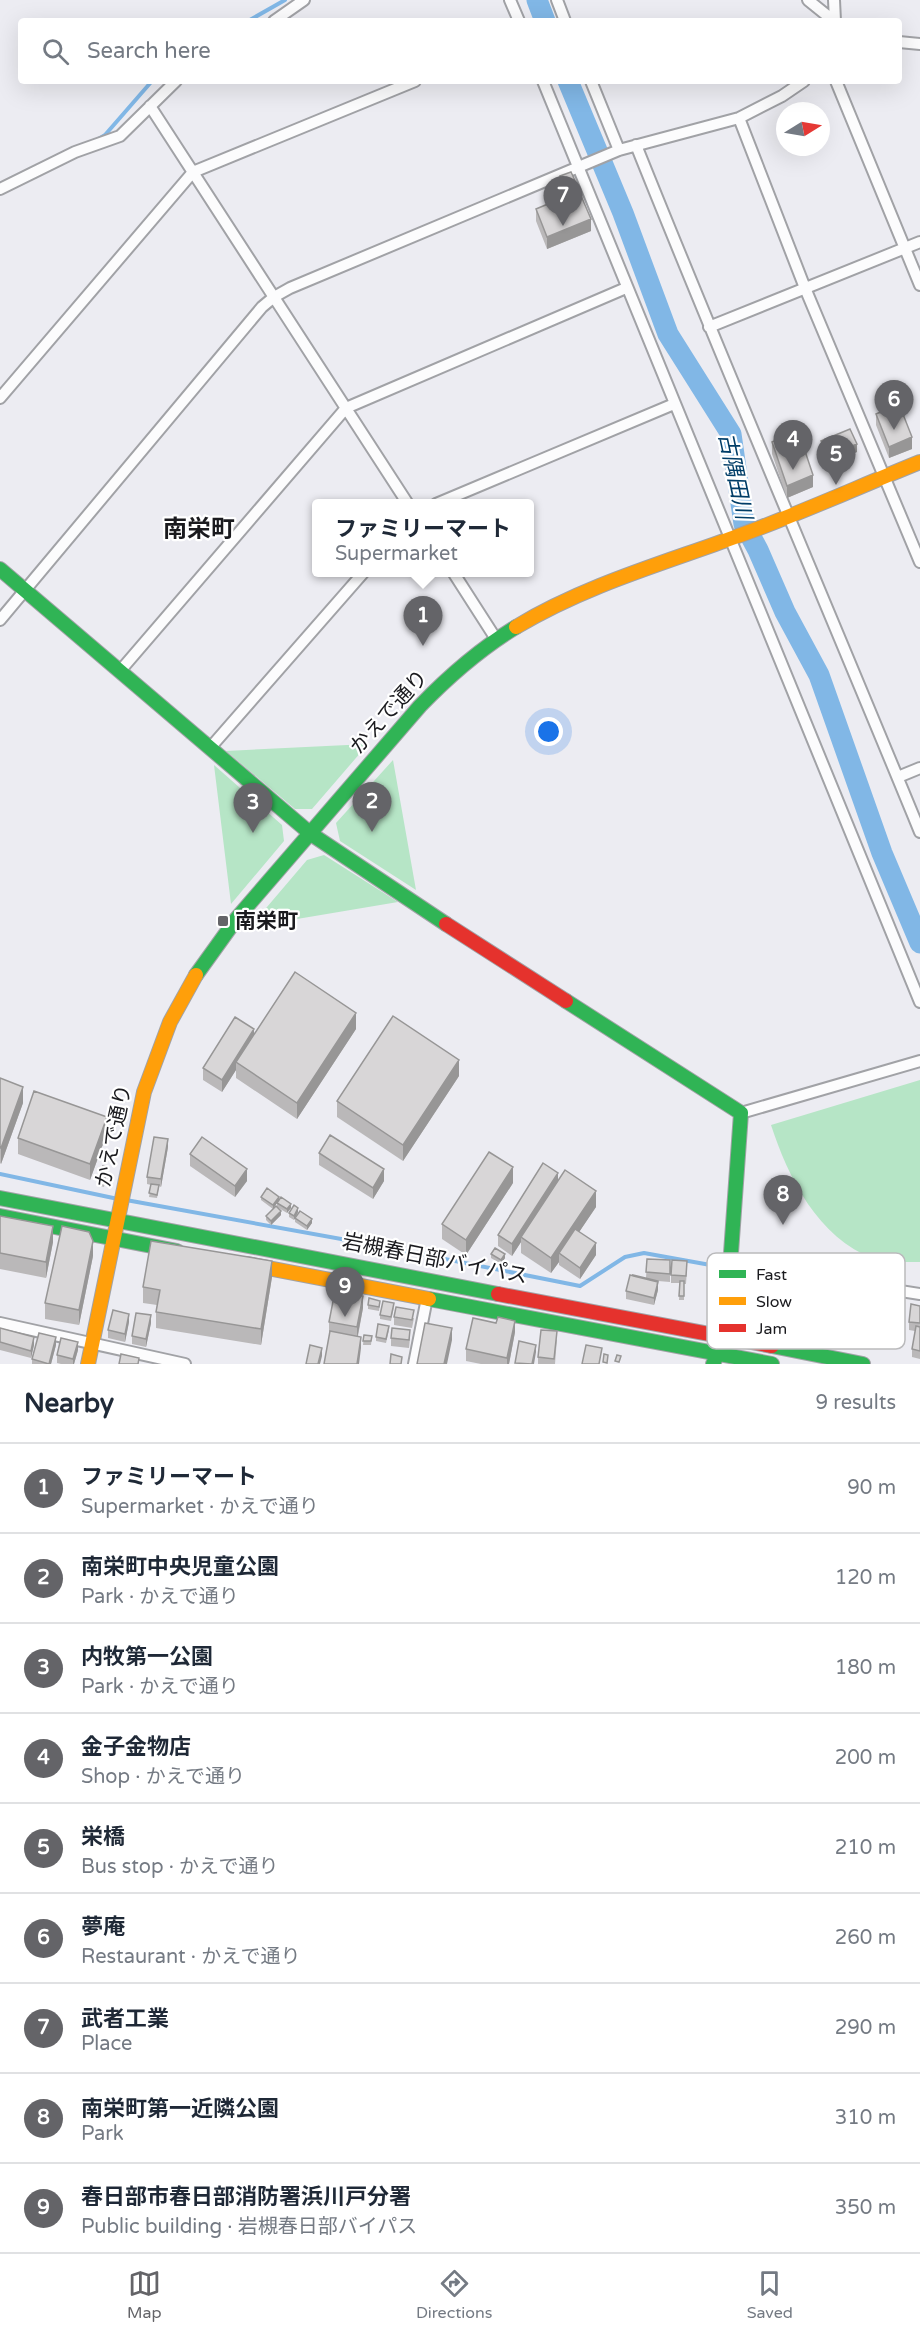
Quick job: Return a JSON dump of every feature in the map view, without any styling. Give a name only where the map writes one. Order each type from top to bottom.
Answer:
[{"type":"main road","name":"かえで通り","points":[[88,1364],[94,1344],[144,1092],[158,1048],[173,1013],[192,980],[225,933],[420,706],[446,679],[496,639],[530,618],[579,594],[786,517],[920,462]]},
{"type":"main road","points":[[0,569],[311,834],[492,954],[741,1113],[741,1253]]},
{"type":"main road","name":"岩槻春日部バイパス","points":[[0,1198],[707,1333]]},
{"type":"main road","points":[[0,1216],[193,1254]]},
{"type":"main road","name":"岩槻春日部バイパス","points":[[238,1262],[427,1298],[716,1359],[772,1364]]},
{"type":"main road","name":"岩槻春日部バイパス","points":[[786,1349],[862,1364]]},
{"type":"street","points":[[278,18],[304,0]]},
{"type":"street","points":[[510,0],[518,18]]},
{"type":"street","points":[[557,0],[565,18]]},
{"type":"street","points":[[808,0],[830,18]]},
{"type":"street","points":[[834,0],[834,18]]},
{"type":"street","points":[[902,42],[920,44]]},
{"type":"street","points":[[0,189],[75,152],[120,136],[173,84]]},
{"type":"street","points":[[0,398],[194,172],[408,84]]},
{"type":"street","points":[[544,84],[674,404],[733,537],[920,1002]]},
{"type":"street","points":[[592,84],[619,150]]},
{"type":"street","points":[[0,620],[262,308],[274,297],[290,288],[619,150],[739,118],[782,96],[800,84]]},
{"type":"street","points":[[837,84],[920,285]]},
{"type":"street","points":[[150,106],[405,499]]},
{"type":"street","points":[[739,118],[805,288],[920,562]]},
{"type":"street","points":[[636,145],[786,517],[920,832]]},
{"type":"street","points":[[709,327],[920,242]]},
{"type":"street","points":[[120,672],[346,408],[626,288]]},
{"type":"street","points":[[448,499],[674,404]]},
{"type":"street","points":[[210,748],[360,577]]},
{"type":"street","points":[[456,577],[496,639]]},
{"type":"street","points":[[898,777],[920,768]]},
{"type":"street","points":[[741,1113],[920,1061]]},
{"type":"street","points":[[905,1292],[920,1294]]},
{"type":"street","points":[[414,1364],[427,1298]]},
{"type":"street","points":[[0,1323],[185,1364]]},
{"type":"green space","points":[[368,744],[312,809],[295,809],[226,751]]},
{"type":"green space","points":[[393,760],[416,890],[340,841],[336,823]]},
{"type":"green space","points":[[214,765],[282,825],[284,841],[231,904]]},
{"type":"green space","points":[[324,855],[398,902],[250,927],[307,860]]},
{"type":"green space","points":[[920,1080],[920,1262],[905,1262],[905,1253],[862,1253],[837,1237],[821,1221],[796,1185],[771,1125]]},
{"type":"building","points":[[571,172],[578,187],[567,191],[560,176]]},
{"type":"building","points":[[579,191],[591,219],[547,237],[536,209]]},
{"type":"building","points":[[899,404],[912,437],[889,447],[876,414]]},
{"type":"building","points":[[850,429],[857,444],[827,456],[821,441]]},
{"type":"building","points":[[798,430],[813,475],[787,486],[772,442]]},
{"type":"building","points":[[295,972],[356,1013],[297,1103],[236,1062]]},
{"type":"building","points":[[393,1016],[459,1060],[403,1145],[337,1101]]},
{"type":"building","points":[[235,1017],[254,1029],[222,1080],[203,1068]]},
{"type":"building","points":[[0,1078],[23,1087],[1,1148],[0,1148]]},
{"type":"building","points":[[34,1091],[107,1117],[90,1164],[18,1138]]},
{"type":"building","points":[[330,1135],[384,1169],[373,1188],[319,1153]]},
{"type":"building","points":[[154,1137],[168,1139],[161,1179],[147,1177]]},
{"type":"building","points":[[202,1137],[247,1169],[235,1186],[190,1154]]},
{"type":"building","points":[[489,1152],[513,1167],[466,1240],[442,1224]]},
{"type":"building","points":[[543,1163],[558,1173],[512,1244],[498,1235]]},
{"type":"building","points":[[103,1166],[107,1167],[104,1183],[100,1182]]},
{"type":"building","points":[[565,1170],[596,1191],[551,1258],[521,1237]]},
{"type":"building","points":[[151,1184],[159,1185],[157,1195],[149,1193]]},
{"type":"building","points":[[267,1188],[279,1197],[273,1205],[261,1197]]},
{"type":"building","points":[[281,1197],[291,1204],[287,1209],[277,1203]]},
{"type":"building","points":[[294,1205],[298,1208],[294,1216],[289,1213]]},
{"type":"building","points":[[276,1206],[281,1211],[271,1221],[266,1216]]},
{"type":"building","points":[[300,1211],[312,1219],[307,1226],[295,1218]]},
{"type":"building","points":[[0,1216],[53,1226],[46,1262],[0,1253]]},
{"type":"building","points":[[62,1226],[89,1232],[93,1241],[79,1310],[45,1303]]},
{"type":"building","points":[[575,1229],[596,1243],[580,1268],[559,1253]]},
{"type":"building","points":[[151,1241],[272,1261],[261,1329],[156,1312],[160,1290],[143,1287]]},
{"type":"building","points":[[495,1248],[505,1254],[501,1260],[491,1254]]},
{"type":"building","points":[[647,1259],[670,1260],[670,1274],[646,1272]]},
{"type":"building","points":[[672,1260],[687,1261],[686,1276],[671,1275]]},
{"type":"building","points":[[630,1275],[658,1282],[654,1298],[626,1291]]},
{"type":"building","points":[[633,1276],[658,1281],[658,1282]]},
{"type":"building","points":[[680,1281],[684,1281],[684,1296],[679,1296]]},
{"type":"building","points":[[335,1291],[363,1296],[357,1327],[329,1322]]},
{"type":"building","points":[[369,1298],[380,1301],[379,1307],[368,1305]]},
{"type":"building","points":[[383,1301],[394,1303],[391,1317],[380,1315]]},
{"type":"building","points":[[911,1304],[920,1306],[920,1323],[909,1322]]},
{"type":"building","points":[[396,1307],[414,1310],[412,1320],[394,1317]]},
{"type":"building","points":[[113,1310],[129,1314],[125,1334],[108,1330]]},
{"type":"building","points":[[136,1313],[151,1315],[146,1339],[132,1336]]},
{"type":"building","points":[[498,1317],[515,1321],[507,1358],[466,1349],[473,1318],[496,1323]]},
{"type":"building","points":[[425,1323],[452,1328],[444,1364],[417,1364]]},
{"type":"building","points":[[378,1324],[389,1326],[386,1339],[376,1337]]},
{"type":"building","points":[[916,1326],[920,1327],[920,1351],[912,1349]]},
{"type":"building","points":[[0,1328],[34,1337],[31,1351],[0,1342]]},
{"type":"building","points":[[392,1328],[410,1330],[409,1340],[391,1338]]},
{"type":"building","points":[[541,1330],[557,1331],[554,1359],[538,1357]]},
{"type":"building","points":[[330,1331],[361,1337],[357,1364],[324,1364]]},
{"type":"building","points":[[39,1333],[56,1337],[49,1364],[32,1359]]},
{"type":"building","points":[[364,1335],[372,1336],[371,1341],[363,1341]]},
{"type":"building","points":[[61,1338],[78,1342],[73,1359],[57,1355]]},
{"type":"building","points":[[519,1341],[536,1345],[532,1364],[515,1363]]},
{"type":"building","points":[[310,1345],[322,1348],[318,1364],[306,1364]]},
{"type":"building","points":[[586,1345],[602,1348],[599,1364],[582,1364]]},
{"type":"building","points":[[121,1354],[139,1358],[138,1364],[119,1364]]},
{"type":"building","points":[[391,1354],[402,1357],[401,1364],[390,1364]]},
{"type":"building","points":[[604,1354],[608,1355],[607,1363],[603,1362]]},
{"type":"building","points":[[617,1355],[621,1356],[619,1362],[615,1361]]},
{"type":"waterway","points":[[253,18],[285,0]]},
{"type":"waterway","name":"古隅田川","points":[[537,0],[544,18]]},
{"type":"waterway","points":[[97,140],[105,135],[149,84]]},
{"type":"waterway","name":"古隅田川","points":[[569,84],[623,213],[668,334],[731,434],[744,524],[785,612],[819,675],[882,853],[920,943]]},
{"type":"waterway","points":[[0,1174],[118,1199]]},
{"type":"waterway","points":[[126,1200],[380,1246],[580,1286],[625,1257],[644,1253],[707,1264]]},
{"type":"traffic: fast","points":[[0,569],[311,834],[446,924]]},
{"type":"traffic: fast","points":[[196,975],[237,918],[420,706],[465,664],[516,627]]},
{"type":"traffic: fast","points":[[566,1001],[741,1113],[731,1253]]},
{"type":"traffic: fast","points":[[0,1198],[498,1294]]},
{"type":"traffic: fast","points":[[0,1216],[177,1251]]},
{"type":"traffic: fast","points":[[429,1299],[772,1364]]},
{"type":"traffic: fast","points":[[713,1364],[720,1349]]},
{"type":"traffic: fast","points":[[787,1349],[863,1364]]},
{"type":"traffic: slow","points":[[516,627],[568,599],[758,528],[920,462]]},
{"type":"traffic: slow","points":[[88,1364],[144,1092],[170,1022],[196,975]]},
{"type":"traffic: slow","points":[[247,1264],[429,1299]]},
{"type":"traffic: jam","points":[[446,924],[566,1001]]},
{"type":"traffic: jam","points":[[498,1294],[707,1334]]},
{"type":"place","name":"武者工業","points":[[563,226]]},
{"type":"place","name":"夢庵","points":[[894,430]]},
{"type":"place","name":"金子金物店","points":[[793,470]]},
{"type":"place","name":"栄橋","points":[[836,485]]},
{"type":"place","name":"ファミリーマート","points":[[423,646]]},
{"type":"place","name":"南栄町中央児童公園","points":[[372,832]]},
{"type":"place","name":"内牧第一公園","points":[[253,833]]},
{"type":"place","name":"南栄町","points":[[223,921]]},
{"type":"place","name":"南栄町第一近隣公園","points":[[783,1225]]},
{"type":"place","name":"春日部市春日部消防署浜川戸分署","points":[[345,1317]]},
{"type":"district","name":"南栄町","points":[[199,529]]}]
